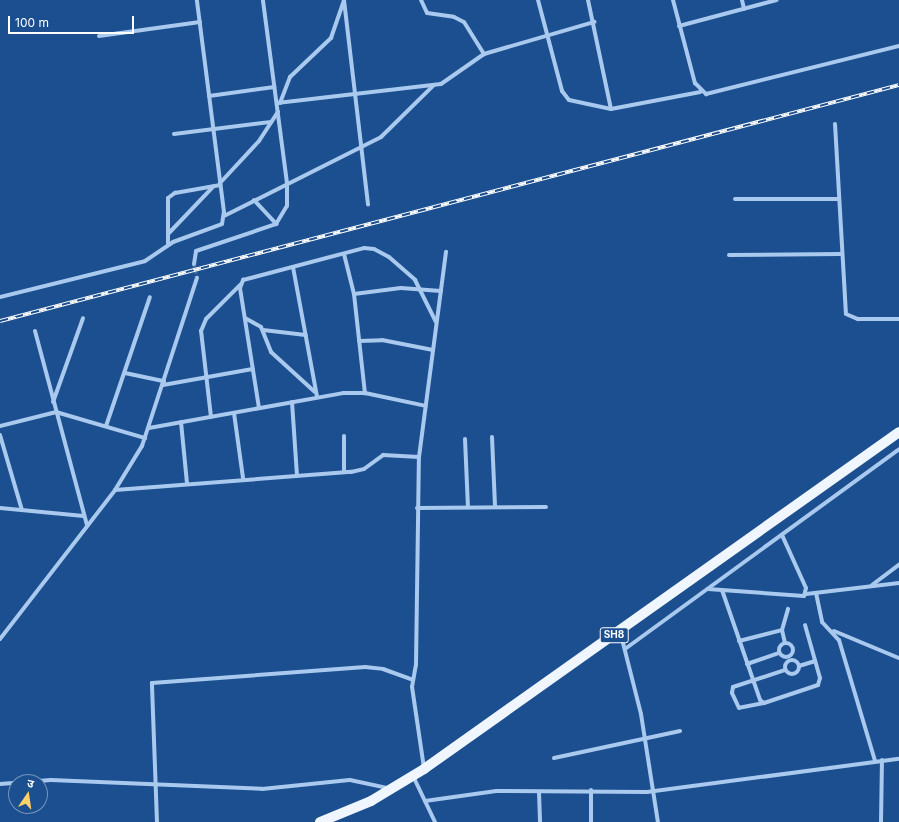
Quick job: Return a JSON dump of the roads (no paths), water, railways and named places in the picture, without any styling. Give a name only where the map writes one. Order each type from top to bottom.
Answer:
[{"type":"main road","name":"SH8","points":[[320,822],[392,789],[424,769],[899,432]]},
{"type":"street","points":[[197,0],[224,216]]},
{"type":"street","points":[[194,264],[196,251],[276,224],[287,206],[287,183],[278,103],[274,87],[263,0]]},
{"type":"street","points":[[278,103],[290,77],[331,38],[344,0]]},
{"type":"street","points":[[344,0],[363,147],[368,205]]},
{"type":"street","points":[[421,0],[427,13],[454,16],[464,22],[484,54]]},
{"type":"street","points":[[538,0],[565,96],[576,103],[611,109],[700,92],[713,94],[899,46]]},
{"type":"street","points":[[588,0],[594,22],[611,109]]},
{"type":"street","points":[[674,0],[679,26],[694,83],[700,92]]},
{"type":"street","points":[[742,0],[744,9]]},
{"type":"street","points":[[679,26],[777,0]]},
{"type":"street","points":[[99,36],[200,22]]},
{"type":"street","points":[[0,297],[145,261],[168,245],[218,226],[224,216],[287,183],[363,147],[386,134],[414,102],[434,85],[457,75],[484,54],[594,22]]},
{"type":"street","points":[[278,103],[434,85]]},
{"type":"street","points":[[209,96],[274,87]]},
{"type":"street","points":[[168,245],[168,198],[175,193],[220,184],[259,141],[278,112]]},
{"type":"street","points":[[174,134],[272,122]]},
{"type":"street","points":[[835,124],[841,254],[846,314],[858,319],[899,318]]},
{"type":"street","points":[[169,233],[214,186]]},
{"type":"street","points":[[734,199],[839,200]]},
{"type":"street","points":[[254,200],[276,224]]},
{"type":"street","points":[[211,417],[200,338],[202,326],[247,278],[364,248],[381,252],[409,273],[421,288],[437,323]]},
{"type":"street","points":[[424,769],[412,694],[416,665],[417,508],[419,457],[446,252]]},
{"type":"street","points":[[344,254],[354,294],[365,393]]},
{"type":"street","points":[[729,255],[841,254]]},
{"type":"street","points":[[293,267],[316,395]]},
{"type":"street","points":[[0,638],[115,490],[145,438],[197,278]]},
{"type":"street","points":[[241,284],[259,408]]},
{"type":"street","points":[[354,294],[421,288],[441,291]]},
{"type":"street","points":[[106,426],[150,297]]},
{"type":"street","points":[[53,402],[83,318]]},
{"type":"street","points":[[245,318],[263,330],[306,335]]},
{"type":"street","points":[[263,330],[268,350],[316,395]]},
{"type":"street","points":[[35,331],[87,525]]},
{"type":"street","points":[[359,341],[382,340],[433,350]]},
{"type":"street","points":[[125,374],[164,383],[205,378],[253,369]]},
{"type":"street","points":[[149,428],[292,402],[316,395],[365,393],[426,406]]},
{"type":"street","points":[[292,402],[298,474]]},
{"type":"street","points":[[0,426],[56,412],[145,438]]},
{"type":"street","points":[[234,413],[243,478]]},
{"type":"street","points":[[181,422],[187,484]]},
{"type":"street","points":[[0,435],[22,510]]},
{"type":"street","points":[[344,436],[344,472]]},
{"type":"street","points":[[492,437],[494,506]]},
{"type":"street","points":[[465,439],[468,507]]},
{"type":"street","points":[[625,649],[899,449]]},
{"type":"street","points":[[115,490],[243,478],[344,472],[364,469],[383,455],[419,457]]},
{"type":"street","points":[[417,508],[494,506],[546,507]]},
{"type":"street","points":[[0,508],[84,516]]},
{"type":"street","points":[[782,535],[806,594]]},
{"type":"street","points":[[870,586],[899,565]]},
{"type":"street","points":[[708,589],[800,597],[806,594],[899,583]]},
{"type":"street","points":[[722,590],[752,680],[764,703]]},
{"type":"street","points":[[816,593],[822,622],[839,640],[875,761]]},
{"type":"street","points":[[785,643],[782,630],[788,609]]},
{"type":"street","points":[[804,625],[815,661],[818,685],[746,709],[737,706],[733,688],[752,680],[785,670],[793,674],[799,666],[815,661]]},
{"type":"street","points":[[739,641],[782,630]]},
{"type":"street","points":[[620,631],[645,738],[658,822]]},
{"type":"street","points":[[832,631],[899,658]]},
{"type":"street","points":[[779,653],[779,648],[785,643]]},
{"type":"street","points":[[779,653],[785,658],[793,654],[793,647],[785,643]]},
{"type":"street","points":[[747,664],[779,653]]},
{"type":"street","points":[[785,670],[790,660],[799,666]]},
{"type":"street","points":[[157,822],[157,784],[152,683],[365,667],[383,669],[413,680]]},
{"type":"street","points":[[554,758],[680,730]]},
{"type":"street","points":[[425,801],[496,791],[654,791],[899,758]]},
{"type":"street","points":[[881,822],[882,760]]},
{"type":"street","points":[[413,776],[435,822]]},
{"type":"street","points":[[0,784],[51,780],[262,789],[350,780],[392,789]]},
{"type":"street","points":[[591,790],[591,822]]},
{"type":"street","points":[[539,792],[540,822]]},
{"type":"tunnel","points":[[194,264],[197,278]]},
{"type":"railway","points":[[0,321],[899,85]]}]
